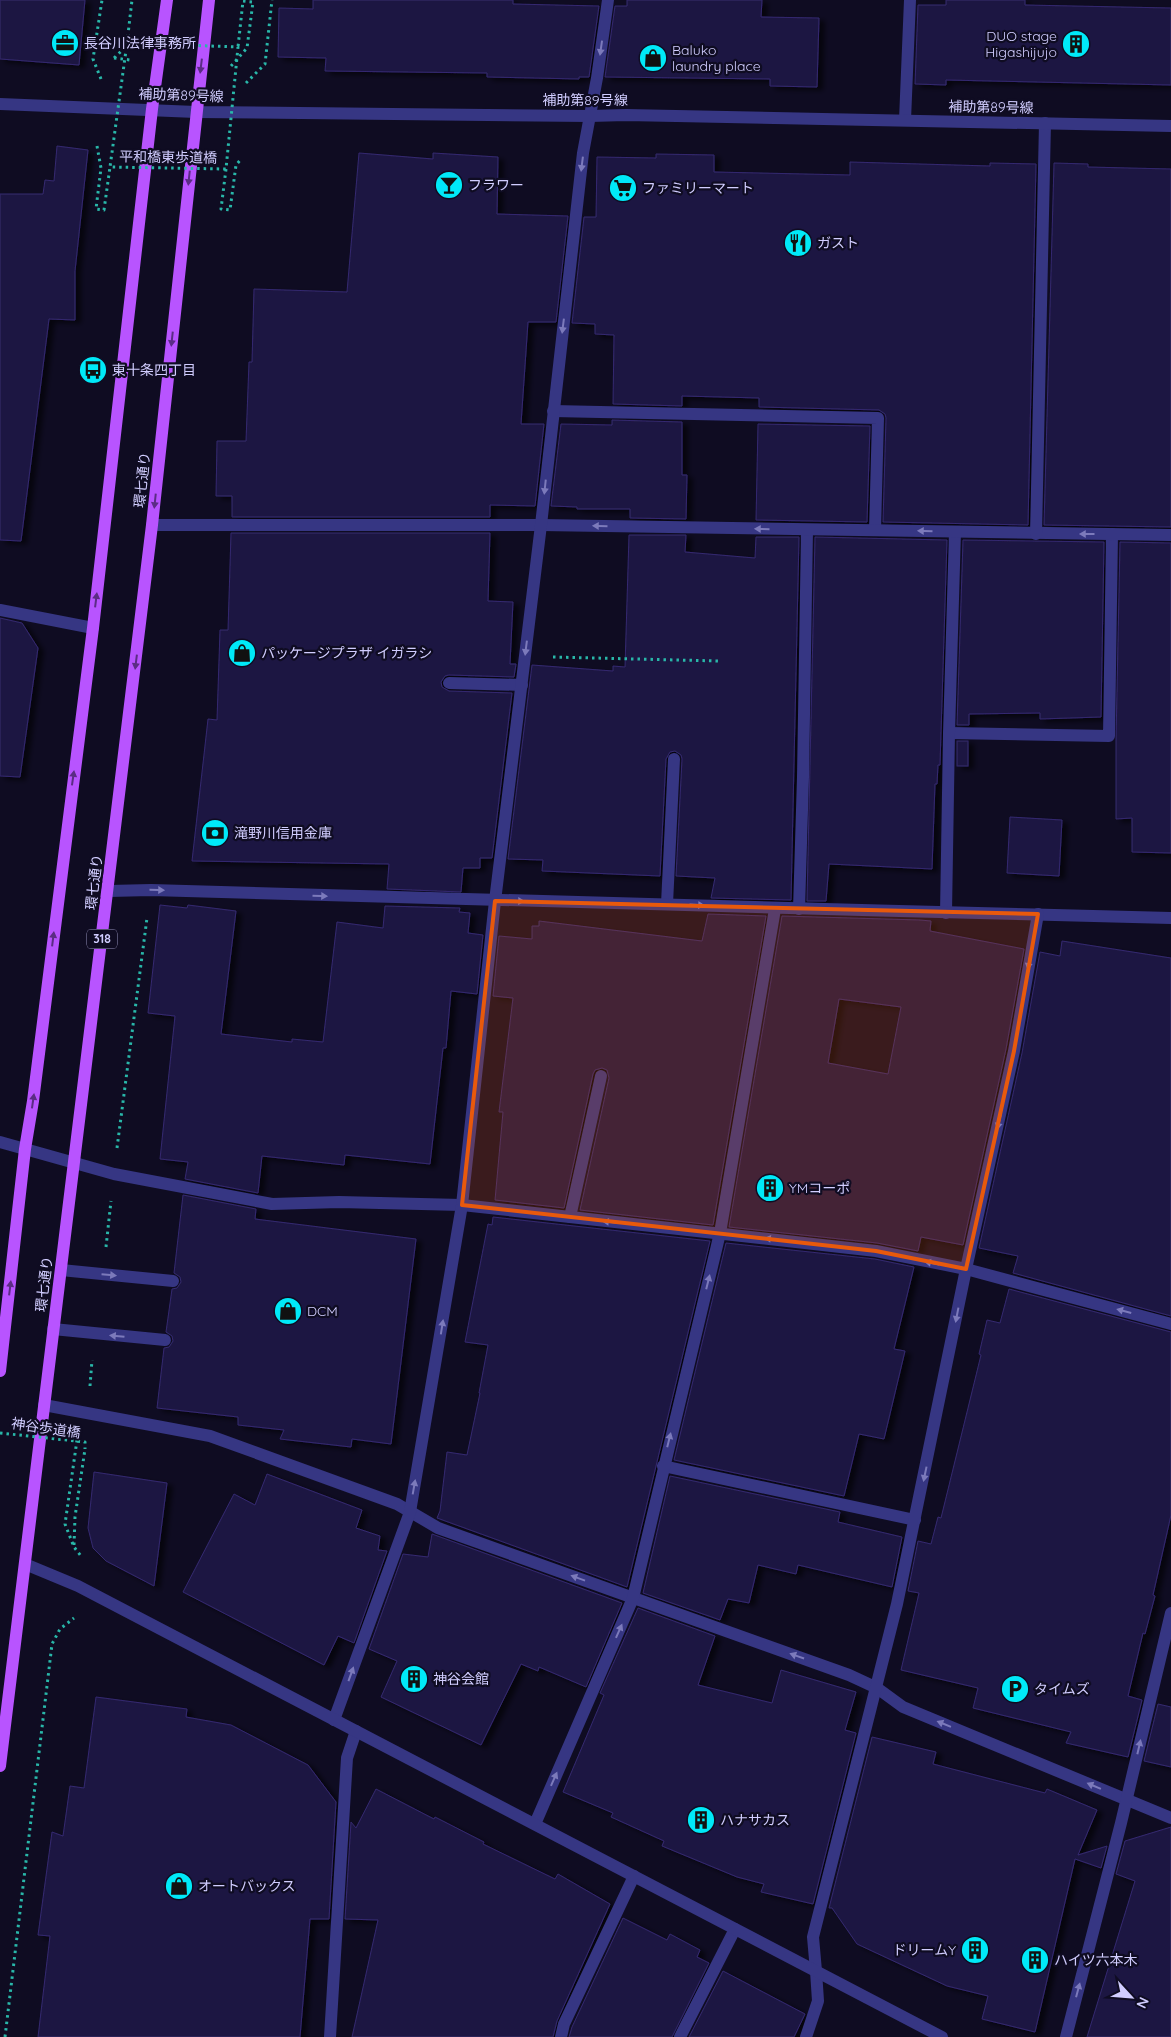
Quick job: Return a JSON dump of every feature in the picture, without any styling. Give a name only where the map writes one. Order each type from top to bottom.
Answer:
[{"type":"main road","points":[[0,1372],[4,1308],[33,1101],[63,852],[93,628],[152,109],[167,0]]},
{"type":"main road","name":"環七通り","points":[[0,1766],[73,1163],[109,891],[152,525],[209,0]]},
{"type":"street","points":[[334,1720],[410,1512],[462,1205],[495,901],[541,525],[583,153],[608,0]]},
{"type":"street","points":[[905,120],[910,0]]},
{"type":"street","name":"補助第89号線","points":[[0,104],[196,112],[626,115],[1171,126]]},
{"type":"street","points":[[1036,534],[1045,123]]},
{"type":"street","points":[[554,411],[878,418],[875,530]]},
{"type":"street","points":[[152,525],[541,525],[1171,536]]},
{"type":"street","points":[[799,909],[803,777],[806,530]]},
{"type":"street","points":[[946,912],[948,733],[955,532]]},
{"type":"street","points":[[948,733],[1109,736],[1112,534]]},
{"type":"street","points":[[0,610],[93,628]]},
{"type":"street","points":[[449,683],[522,685]]},
{"type":"street","points":[[667,904],[674,759]]},
{"type":"street","points":[[109,891],[151,890],[495,901],[667,904],[775,909],[1171,918]]},
{"type":"street","points":[[535,1824],[633,1598],[720,1233],[775,909]]},
{"type":"street","points":[[806,2037],[818,2001],[813,1937],[877,1688],[915,1520],[966,1270],[1014,1051],[1038,914]]},
{"type":"street","points":[[570,1218],[601,1076]]},
{"type":"street","points":[[0,1142],[114,1174],[272,1204],[339,1202],[462,1205],[876,1252],[966,1270],[1171,1324]]},
{"type":"street","points":[[61,1270],[173,1281]]},
{"type":"street","points":[[53,1329],[165,1340]]},
{"type":"street","points":[[44,1405],[210,1436],[397,1504],[438,1528],[849,1674],[877,1688],[903,1707],[1171,1818]]},
{"type":"street","points":[[663,1466],[915,1520]]},
{"type":"street","points":[[25,1564],[78,1586],[942,2037]]},
{"type":"street","points":[[1066,2037],[1171,1613]]},
{"type":"street","points":[[330,2037],[347,1758],[356,1731]]},
{"type":"street","points":[[561,2037],[564,2024],[634,1876]]},
{"type":"street","points":[[680,2037],[735,1929]]},
{"type":"path","points":[[102,0],[93,59],[100,79],[109,84]]},
{"type":"path","name":"平和橋東歩道橋","points":[[132,0],[110,167],[226,169],[238,47],[243,1],[253,2],[247,48],[229,68]]},
{"type":"path","points":[[196,112],[249,81],[265,64],[272,0]]},
{"type":"path","points":[[114,58],[137,36]]},
{"type":"path","points":[[126,42],[238,47]]},
{"type":"path","points":[[118,89],[152,109]]},
{"type":"path","points":[[97,146],[101,168],[96,209],[104,210],[110,167]]},
{"type":"path","points":[[226,169],[221,209],[230,210],[236,165],[242,158]]},
{"type":"path","points":[[525,656],[718,661]]},
{"type":"path","points":[[117,1153],[148,917]]},
{"type":"path","name":"神谷歩道橋","points":[[0,1433],[85,1442],[75,1517],[74,1547]]},
{"type":"path","points":[[5,2037],[52,1644],[60,1629],[74,1618]]},
{"type":"highlighted area","points":[[495,901],[1038,914],[1014,1051],[966,1269],[876,1251],[462,1205]]},
{"type":"building","points":[[0,0],[85,0],[79,65],[0,59]]},
{"type":"building","points":[[313,0],[513,0],[513,4],[599,6],[589,77],[579,77],[579,79],[487,77],[487,73],[325,71],[326,58],[278,57],[279,8],[313,9]]},
{"type":"building","points":[[627,0],[762,0],[761,17],[819,18],[817,87],[770,86],[770,79],[605,77],[615,6],[627,6]]},
{"type":"building","points":[[946,0],[1025,0],[1025,5],[1171,8],[1171,85],[946,80],[946,85],[915,84],[918,5],[946,5]]},
{"type":"building","points":[[57,146],[88,150],[75,271],[75,320],[49,319],[21,541],[0,540],[0,194],[43,194],[45,180],[54,181]]},
{"type":"building","points":[[359,153],[433,159],[433,153],[498,157],[497,214],[568,216],[556,322],[528,322],[521,424],[544,424],[535,506],[490,505],[490,517],[232,517],[232,496],[216,496],[217,441],[246,441],[249,362],[252,362],[254,289],[347,292]]},
{"type":"building","points":[[656,154],[714,155],[714,172],[850,175],[850,162],[990,166],[990,163],[1036,164],[1028,525],[883,522],[886,418],[885,414],[879,410],[759,407],[759,398],[682,396],[682,406],[613,404],[614,335],[595,334],[595,324],[572,323],[584,217],[596,217],[597,157],[656,158]]},
{"type":"building","points":[[1054,163],[1088,164],[1088,167],[1171,169],[1171,527],[1044,525]]},
{"type":"building","points":[[612,420],[682,422],[682,475],[687,475],[686,519],[630,518],[630,509],[577,509],[577,507],[551,506],[561,424],[612,425]]},
{"type":"building","points":[[758,424],[870,426],[867,522],[756,520]]},
{"type":"building","points":[[231,533],[490,533],[488,601],[513,602],[510,664],[516,664],[514,677],[449,675],[445,676],[441,682],[442,687],[449,691],[512,693],[492,858],[480,858],[480,868],[463,868],[461,892],[387,889],[389,864],[192,861],[208,719],[217,720],[220,630],[228,630]]},
{"type":"building","points":[[629,535],[686,535],[685,552],[755,558],[756,537],[799,537],[791,900],[711,898],[715,878],[676,876],[682,759],[681,755],[675,751],[670,752],[666,759],[660,876],[542,871],[543,860],[508,859],[532,665],[613,671],[613,666],[625,667]]},
{"type":"building","points":[[815,537],[947,540],[940,765],[938,765],[937,784],[935,784],[932,869],[829,864],[826,901],[807,901]]},
{"type":"building","points":[[963,540],[1104,542],[1101,717],[1040,719],[1040,713],[969,714],[969,725],[957,725]]},
{"type":"building","points":[[1120,542],[1171,543],[1171,853],[1132,852],[1132,818],[1116,819]]},
{"type":"building","points":[[0,618],[22,623],[38,648],[20,777],[0,776]]},
{"type":"building","points":[[957,741],[968,741],[968,766],[957,766]]},
{"type":"building","points":[[1010,817],[1062,820],[1059,876],[1007,873]]},
{"type":"building","points":[[160,905],[187,908],[188,905],[236,911],[221,1034],[292,1042],[292,1039],[323,1042],[337,922],[383,928],[385,906],[460,908],[459,912],[470,913],[468,933],[483,935],[477,994],[451,991],[446,1048],[443,1048],[430,1164],[345,1155],[344,1165],[262,1156],[258,1193],[185,1179],[188,1162],[160,1159],[175,1016],[148,1013]]},
{"type":"building","points":[[708,914],[766,916],[713,1225],[580,1210],[609,1078],[607,1070],[602,1068],[595,1070],[593,1074],[564,1208],[495,1200],[503,1112],[499,1112],[513,998],[493,996],[499,936],[532,939],[532,926],[539,926],[539,921],[702,941]]},
{"type":"building","points":[[782,916],[931,921],[930,931],[1024,949],[1006,1049],[963,1245],[921,1237],[918,1251],[877,1243],[729,1227]],"holes":[[[839,999],[901,1007],[888,1074],[828,1063]]]},
{"type":"building","points":[[1062,941],[1171,958],[1171,1316],[1013,1273],[1018,1256],[979,1248],[1022,1053],[1040,952],[1060,956]]},
{"type":"building","name":"DCM","points":[[183,1195],[256,1209],[255,1219],[416,1239],[391,1444],[352,1439],[351,1447],[280,1439],[284,1430],[238,1425],[238,1417],[157,1408],[164,1348],[169,1347],[173,1341],[172,1336],[166,1332],[172,1289],[177,1288],[181,1282],[180,1277],[174,1273]]},
{"type":"building","points":[[493,1217],[710,1241],[627,1587],[437,1518],[440,1511],[447,1452],[467,1455],[480,1393],[488,1345],[465,1342],[488,1224],[492,1225]]},
{"type":"building","points":[[726,1243],[875,1259],[914,1267],[894,1349],[905,1351],[884,1439],[859,1434],[844,1496],[674,1460]]},
{"type":"building","points":[[1009,1289],[1171,1332],[1171,1515],[1153,1595],[1155,1596],[1145,1634],[1143,1633],[1128,1696],[1142,1700],[1128,1757],[1066,1743],[1071,1732],[973,1708],[978,1688],[901,1670],[919,1593],[908,1591],[918,1541],[931,1544],[938,1517],[941,1518],[981,1355],[979,1354],[987,1320],[1000,1323]]},
{"type":"building","points":[[94,1472],[167,1483],[154,1586],[106,1561],[93,1548],[88,1528]]},
{"type":"building","points":[[267,1474],[362,1510],[356,1528],[380,1536],[378,1550],[387,1551],[354,1643],[338,1636],[324,1665],[183,1592],[234,1494],[255,1505]]},
{"type":"building","points":[[670,1476],[840,1512],[838,1522],[902,1537],[892,1587],[798,1565],[796,1574],[758,1565],[749,1603],[728,1599],[720,1620],[643,1593]]},
{"type":"building","points":[[432,1534],[622,1603],[586,1687],[539,1667],[538,1671],[521,1664],[481,1745],[381,1697],[397,1661],[369,1649],[403,1554],[428,1557]]},
{"type":"building","points":[[638,1608],[715,1636],[698,1685],[772,1703],[781,1670],[856,1692],[845,1730],[856,1733],[813,1904],[761,1892],[764,1884],[737,1877],[662,1846],[664,1841],[611,1817],[613,1813],[563,1792],[604,1695],[600,1693]]},
{"type":"building","name":"オートバックス","points":[[96,1697],[187,1709],[186,1717],[231,1725],[308,1765],[336,1802],[329,1919],[310,1919],[300,2037],[38,2037],[50,1936],[38,1935],[52,1832],[63,1836],[70,1786],[84,1788]]},
{"type":"building","points":[[1158,1704],[1171,1707],[1171,1767],[1144,1761]]},
{"type":"building","points":[[872,1737],[936,1752],[933,1764],[1045,1793],[1047,1789],[1097,1810],[1078,1855],[1107,1846],[1101,1868],[1075,1859],[1035,2032],[982,2019],[988,1996],[947,1986],[857,1944],[832,1908],[829,1908]]},
{"type":"building","points":[[376,1789],[555,1879],[558,1874],[610,1904],[557,2021],[553,2037],[352,2037],[378,1920],[345,1919],[351,1822],[356,1828]]},
{"type":"building","points":[[1171,1827],[1171,2037],[1087,2037],[1135,1881],[1116,1874],[1125,1841]]},
{"type":"building","points":[[623,1918],[667,1940],[670,1934],[700,1950],[697,1957],[709,1963],[672,2037],[569,2037],[572,2027]]},
{"type":"building","points":[[723,1971],[805,2014],[794,2037],[689,2037]]},
{"type":"place","name":"長谷川法律事務所","points":[[65,43]]},
{"type":"place","name":"DUO stage Higashijujo","points":[[1076,44]]},
{"type":"place","name":"Baluko laundry place","points":[[653,58]]},
{"type":"place","name":"フラワー","points":[[449,185]]},
{"type":"place","name":"ファミリーマート","points":[[623,188]]},
{"type":"place","name":"ガスト","points":[[798,243]]},
{"type":"place","name":"東十条四丁目","points":[[93,370]]},
{"type":"place","name":"パッケージプラザ イガラシ","points":[[242,653]]},
{"type":"place","name":"滝野川信用金庫","points":[[215,833]]},
{"type":"place","name":"YMコーポ","points":[[770,1188]]},
{"type":"place","name":"DCM","points":[[288,1311]]},
{"type":"place","name":"神谷会館","points":[[414,1679]]},
{"type":"place","name":"タイムズ","points":[[1015,1689]]},
{"type":"place","name":"ハナサカス","points":[[701,1820]]},
{"type":"place","name":"オートバックス","points":[[179,1886]]},
{"type":"place","name":"ドリームY","points":[[975,1950]]},
{"type":"place","name":"ハイツ六本木","points":[[1035,1960]]}]
